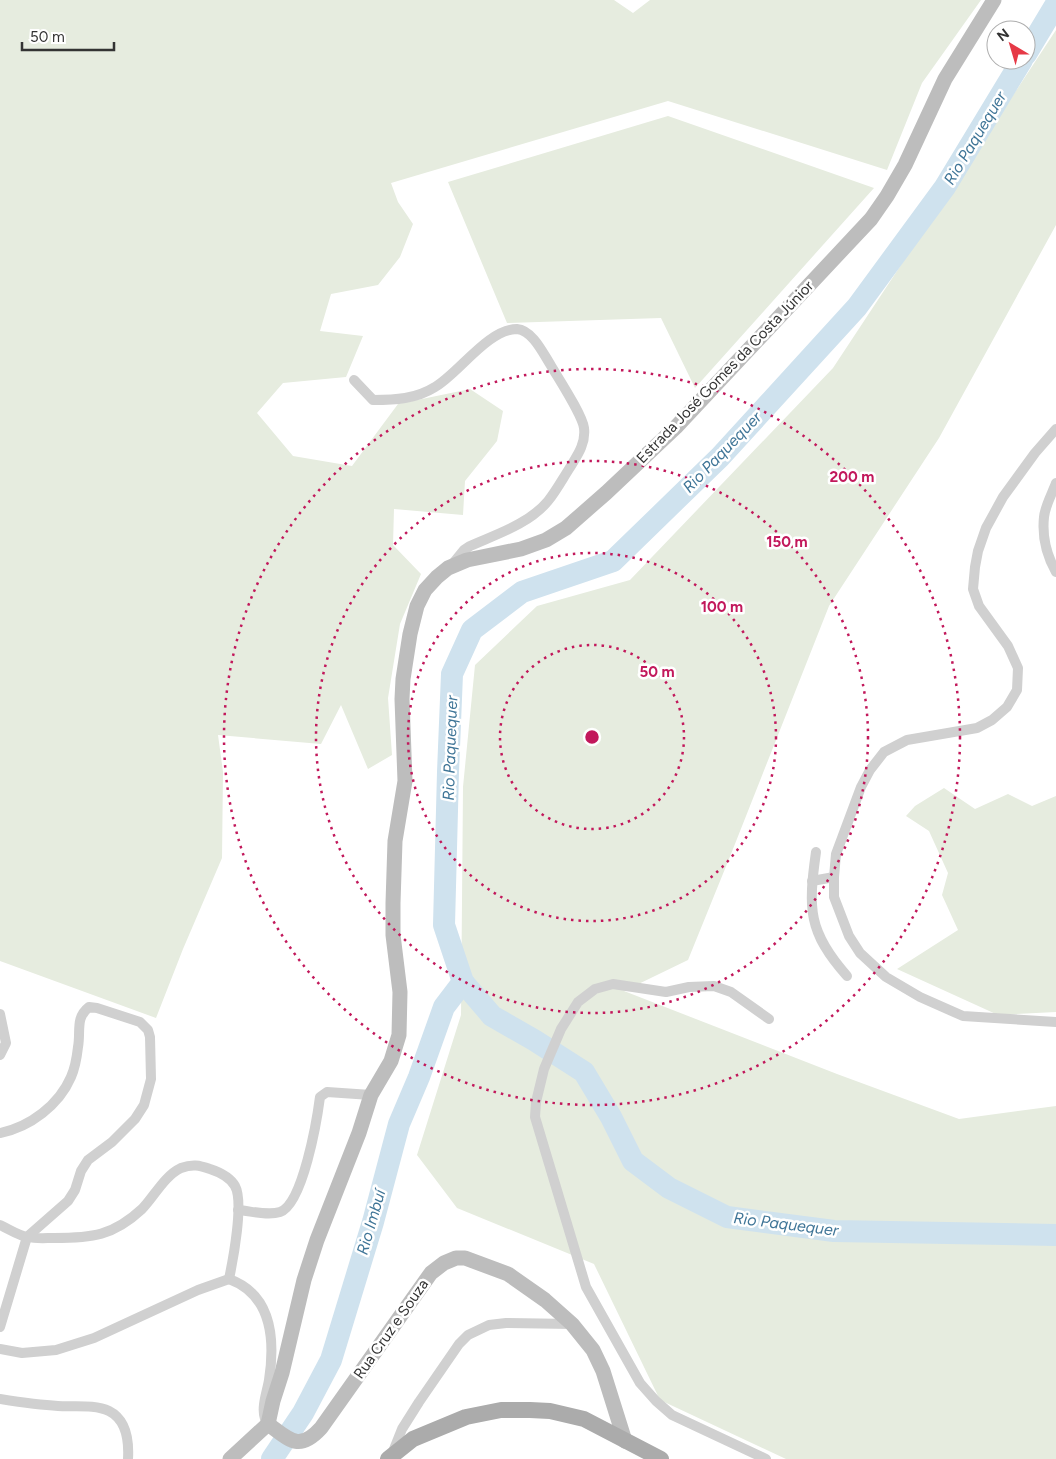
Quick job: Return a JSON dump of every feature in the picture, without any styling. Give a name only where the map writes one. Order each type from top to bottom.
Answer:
[{"type":"main road","points":[[390,1457],[413,1439],[466,1417],[501,1410],[550,1411],[584,1419],[661,1459]]},
{"type":"street","name":"Estrada José Gomes da Costa Júnior","points":[[272,1428],[273,1401],[282,1373],[304,1280],[317,1240],[359,1133],[371,1095],[396,1051],[401,1016],[393,935],[393,904],[395,841],[405,773],[403,679],[410,634],[417,606],[425,590],[448,568],[466,560],[521,549],[546,540],[566,528],[676,427],[871,219],[905,165],[945,79],[994,0]]},
{"type":"street","points":[[354,380],[373,400],[403,399],[424,393],[436,387],[490,340],[503,332],[521,330],[531,337],[543,354],[584,426],[584,439],[581,450],[547,502],[527,520],[464,550],[448,568]]},
{"type":"street","points":[[1056,429],[1034,453],[1003,497],[986,528],[975,567],[973,589],[980,606],[1008,646],[1018,668],[1017,690],[1007,706],[992,720],[977,728],[907,740],[884,752],[870,770],[861,787],[836,854],[834,877],[834,897],[849,936],[860,953],[886,977],[920,997],[963,1016],[1056,1022]]},
{"type":"street","points":[[1056,483],[1044,516],[1045,543],[1051,564],[1056,572]]},
{"type":"street","points":[[816,852],[811,905],[816,929],[820,940],[832,959],[848,976]]},
{"type":"street","points":[[812,881],[834,877]]},
{"type":"street","points":[[766,1459],[672,1415],[640,1384],[586,1287],[577,1263],[535,1117],[536,1102],[544,1069],[561,1029],[578,1002],[595,989],[613,984],[666,992],[689,987],[714,986],[731,992],[768,1019]]},
{"type":"street","points":[[0,1133],[9,1131],[45,1112],[61,1093],[72,1076],[79,1045],[80,1019],[82,1012],[89,1007],[140,1022],[148,1030],[150,1037],[151,1078],[144,1105],[135,1119],[112,1142],[88,1160],[68,1201],[27,1238],[0,1327]]},
{"type":"street","points":[[0,1014],[6,1043],[0,1055]]},
{"type":"street","points":[[238,1210],[276,1213],[286,1209],[292,1202],[308,1163],[322,1094],[327,1092],[371,1095]]},
{"type":"street","points":[[0,1225],[27,1238],[94,1237],[112,1230],[142,1209],[178,1170],[190,1165],[199,1165],[217,1171],[227,1178],[234,1184],[238,1193],[233,1262],[228,1279]]},
{"type":"street","name":"Rua Cruz e Souza","points":[[272,1428],[294,1441],[308,1441],[321,1428],[431,1273],[456,1258],[465,1258],[508,1274],[545,1300],[572,1324],[593,1350],[600,1364],[625,1440]]},
{"type":"street","points":[[0,1349],[22,1353],[56,1350],[94,1338],[198,1290],[228,1279],[238,1283],[245,1287],[262,1306],[270,1326],[273,1355],[264,1415],[272,1428],[230,1459]]},
{"type":"street","points":[[390,1457],[402,1429],[414,1408],[459,1344],[468,1335],[489,1325],[498,1324],[572,1324]]},
{"type":"street","points":[[0,1399],[109,1411],[124,1428],[129,1443],[128,1459]]},
{"type":"shaded area","points":[[0,0],[614,0],[633,13],[650,0],[981,0],[922,83],[887,170],[668,101],[391,183],[398,202],[413,224],[400,257],[378,285],[331,294],[320,331],[363,336],[346,377],[283,383],[257,413],[293,456],[352,466],[398,404],[470,389],[503,411],[497,441],[465,481],[463,515],[394,509],[393,545],[421,574],[400,624],[388,698],[392,755],[368,769],[341,705],[321,744],[218,735],[223,772],[222,858],[156,1018],[0,961]]},
{"type":"shaded area","points":[[1056,30],[1056,225],[939,438],[829,606],[688,960],[624,991],[837,1074],[959,1119],[1056,1106],[1056,1459],[786,1459],[660,1400],[594,1264],[457,1208],[417,1155],[461,1015],[463,787],[475,665],[537,606],[630,580],[833,368],[1030,70],[1036,70],[1036,60]]},
{"type":"shaded area","points":[[668,116],[874,188],[695,388],[661,318],[507,323],[448,182]]},
{"type":"shaded area","points":[[944,788],[975,809],[1008,794],[1032,806],[1056,796],[1056,1012],[998,1015],[897,969],[958,930],[942,895],[948,873],[929,831],[906,816],[915,806]]},
{"type":"waterway","name":"Rio Paquequer","points":[[1036,37],[1056,4]]},
{"type":"waterway","name":"Rio Paquequer","points":[[1016,70],[945,187],[857,307],[720,457],[613,561],[522,592],[472,630],[452,674],[444,925],[463,982],[492,1016],[584,1072],[611,1117],[633,1161],[669,1188],[727,1217],[834,1231],[1056,1235]]},
{"type":"waterway","name":"Rio Imbuí","points":[[272,1459],[303,1413],[331,1360],[373,1222],[399,1124],[419,1077],[444,1007],[463,982]]}]
